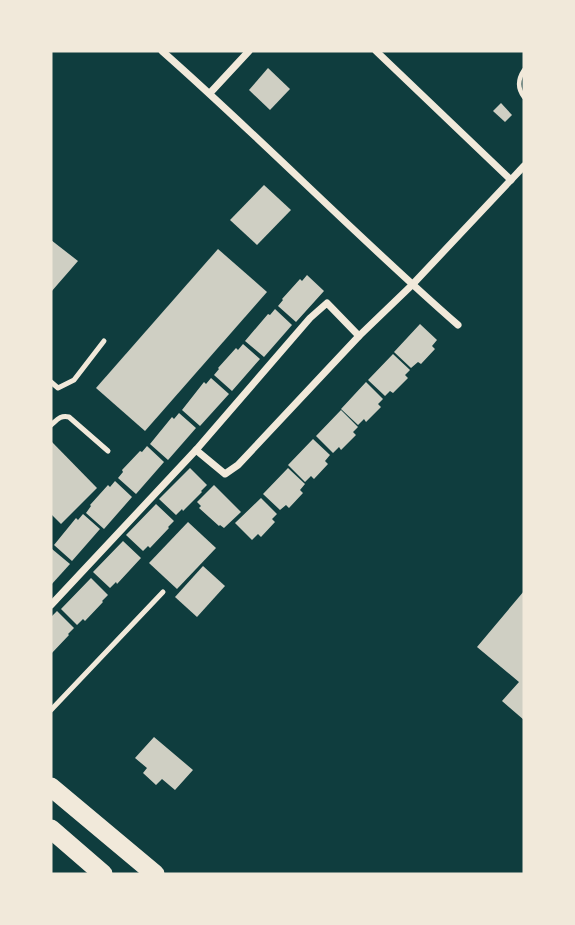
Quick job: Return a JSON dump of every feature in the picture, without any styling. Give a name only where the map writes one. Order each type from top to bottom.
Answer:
[{"type":"highway","points":[[51,787],[155,874]]},
{"type":"highway","points":[[51,829],[103,874]]},
{"type":"street","points":[[162,51],[458,325]]},
{"type":"street","points":[[210,93],[249,51]]},
{"type":"street","points":[[376,51],[511,180]]},
{"type":"street","points":[[196,450],[225,474],[237,465],[524,166]]},
{"type":"street","points":[[51,605],[196,450],[310,318],[327,303],[359,336]]},
{"type":"lane","points":[[51,382],[58,388],[74,380],[104,341]]},
{"type":"lane","points":[[51,425],[58,418],[69,417],[108,451]]},
{"type":"lane","points":[[51,709],[163,592]]},
{"type":"path","points":[[524,71],[519,87],[524,97]]},
{"type":"building","points":[[268,68],[290,89],[270,110],[249,90]]},
{"type":"building","points":[[501,103],[512,115],[505,122],[493,111]]},
{"type":"building","points":[[264,185],[291,210],[257,245],[230,220]]},
{"type":"building","points":[[51,240],[78,261],[51,292]]},
{"type":"building","points":[[218,249],[267,292],[145,431],[96,388]]},
{"type":"building","points":[[307,275],[324,291],[296,322],[278,306],[300,279],[302,281]]},
{"type":"building","points":[[275,309],[292,325],[264,357],[245,341]]},
{"type":"building","points":[[420,324],[437,340],[432,346],[435,349],[421,364],[418,362],[411,368],[394,352]]},
{"type":"building","points":[[243,344],[260,359],[232,391],[214,375],[236,348],[238,350]]},
{"type":"building","points":[[393,354],[410,370],[405,375],[408,378],[393,393],[390,391],[385,396],[368,380]]},
{"type":"building","points":[[211,378],[229,394],[200,426],[182,410],[204,382],[206,384]]},
{"type":"building","points":[[366,382],[383,399],[378,404],[381,407],[366,422],[364,419],[358,425],[341,409]]},
{"type":"building","points":[[341,410],[358,427],[353,432],[356,435],[341,450],[339,447],[333,453],[316,436]]},
{"type":"building","points":[[179,413],[196,428],[168,460],[150,444],[172,417],[174,419]]},
{"type":"building","points":[[313,439],[330,455],[325,461],[328,464],[314,479],[311,476],[305,482],[288,465]]},
{"type":"building","points":[[51,441],[97,488],[61,524],[51,514]]},
{"type":"building","points":[[147,446],[164,462],[136,494],[118,478],[122,470]]},
{"type":"building","points":[[190,468],[207,485],[176,515],[159,499]]},
{"type":"building","points":[[288,468],[305,484],[300,490],[303,493],[289,508],[286,505],[280,510],[263,494]]},
{"type":"building","points":[[115,481],[132,497],[104,529],[86,513],[108,485],[110,487]]},
{"type":"building","points":[[214,485],[241,512],[224,528],[199,508],[201,506],[197,502]]},
{"type":"building","points":[[261,498],[277,514],[272,519],[275,522],[261,537],[258,534],[252,540],[235,523]]},
{"type":"building","points":[[156,504],[174,521],[150,548],[148,546],[143,551],[126,535]]},
{"type":"building","points":[[83,514],[100,529],[72,561],[54,545],[76,518],[78,520]]},
{"type":"building","points":[[188,522],[216,548],[177,589],[149,563]]},
{"type":"building","points":[[123,541],[141,558],[110,588],[93,572]]},
{"type":"building","points":[[51,550],[70,564],[51,585]]},
{"type":"building","points":[[203,566],[225,586],[197,617],[175,597]]},
{"type":"building","points":[[91,578],[108,595],[85,621],[83,619],[77,625],[61,609]]},
{"type":"building","points":[[524,591],[524,720],[502,701],[519,682],[477,647]]},
{"type":"building","points":[[57,611],[74,628],[51,654],[51,617]]},
{"type":"building","points":[[154,737],[193,770],[175,790],[162,779],[156,785],[143,773],[147,768],[135,758]]}]
